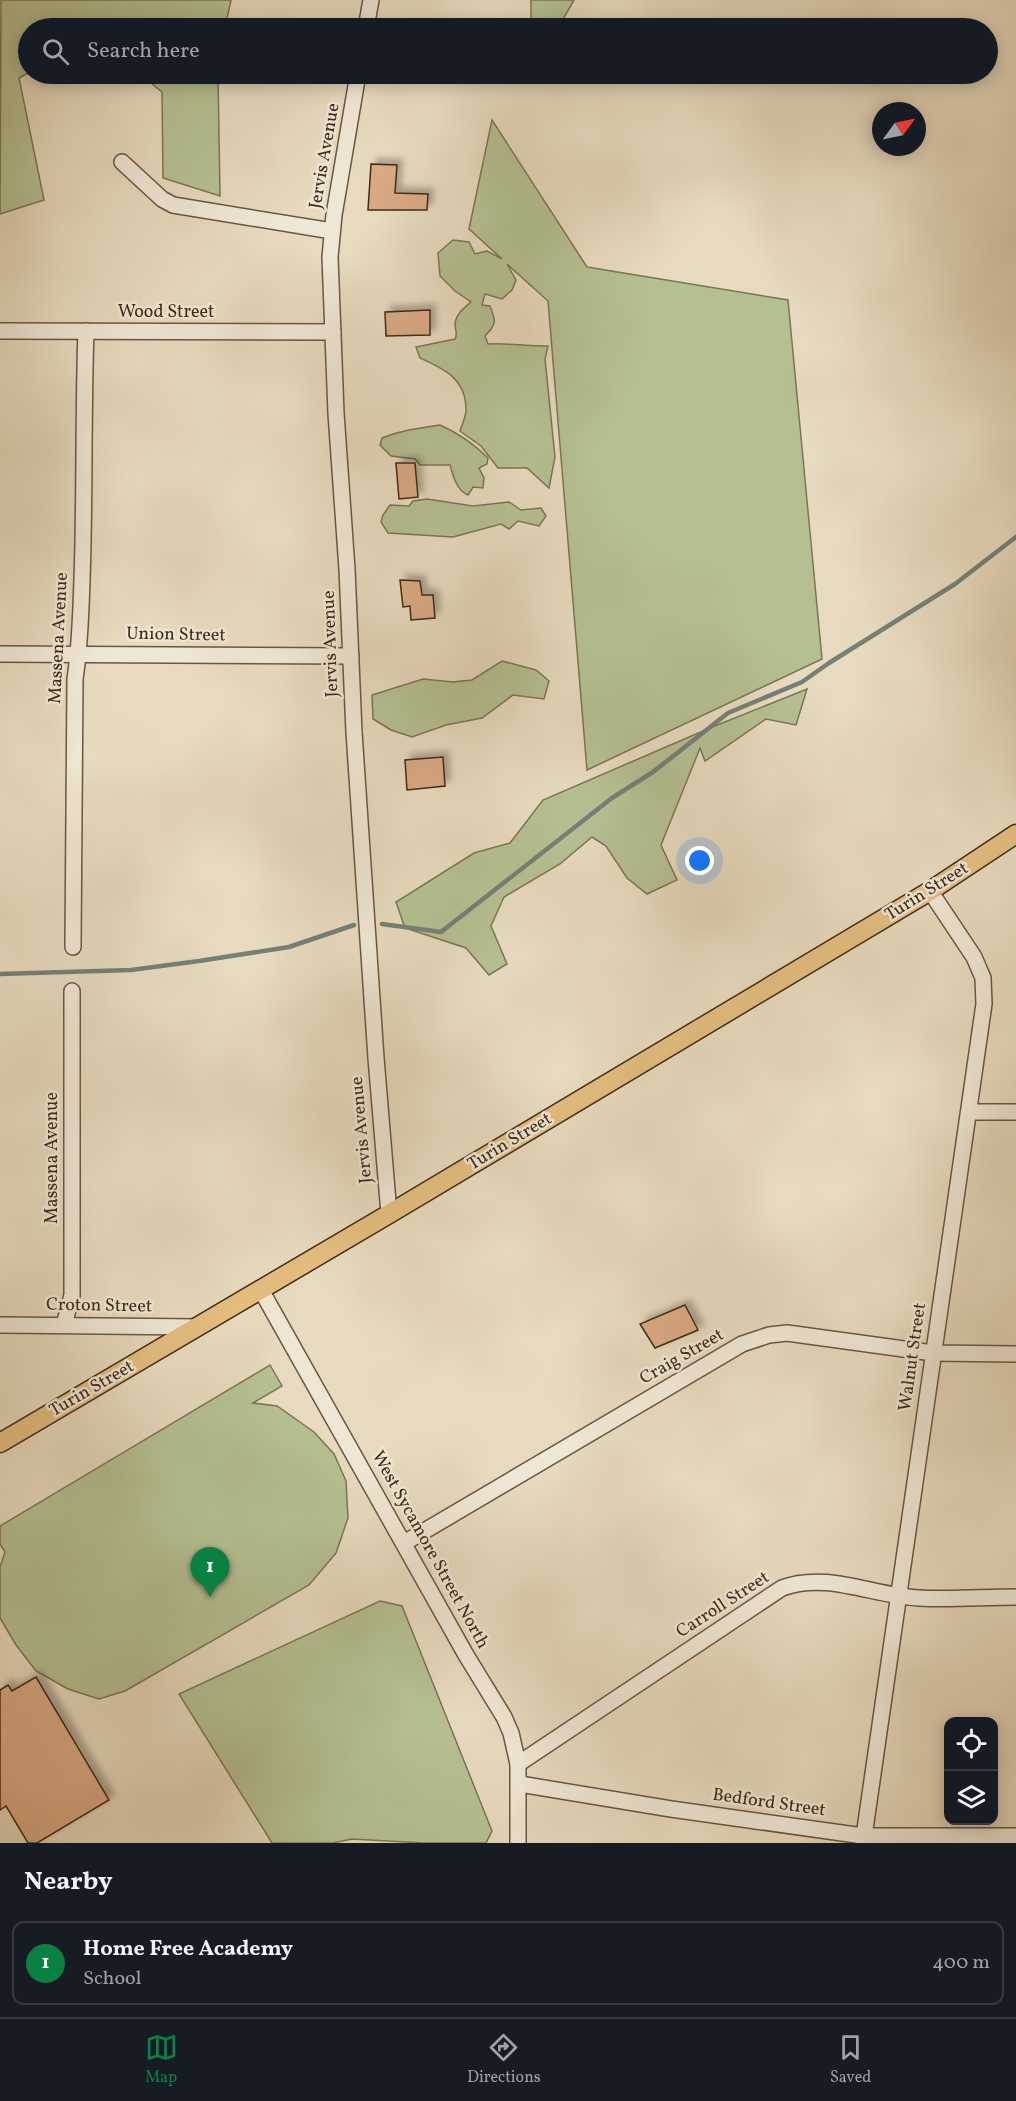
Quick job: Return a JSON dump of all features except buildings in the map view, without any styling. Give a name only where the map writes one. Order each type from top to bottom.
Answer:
[{"type":"main road","name":"Turin Street","points":[[0,1443],[930,891],[1016,834]]},
{"type":"street","points":[[368,18],[371,0]]},
{"type":"street","name":"Jervis Avenue","points":[[356,84],[332,231],[330,257],[354,732],[389,1214]]},
{"type":"street","points":[[122,162],[162,199],[173,205],[332,231]]},
{"type":"street","name":"Wood Street","points":[[0,331],[333,332]]},
{"type":"street","name":"Massena Avenue","points":[[73,947],[75,679],[79,654],[84,531],[83,409],[86,331]]},
{"type":"street","name":"Union Street","points":[[0,654],[351,656]]},
{"type":"street","name":"Walnut Street","points":[[863,1839],[984,1004],[983,978],[974,957],[930,891]]},
{"type":"street","name":"Massena Avenue","points":[[64,1325],[72,1295],[72,991]]},
{"type":"street","points":[[969,1112],[1016,1112]]},
{"type":"street","name":"West Sycamore Street North","points":[[261,1290],[466,1654],[504,1717],[511,1733],[518,1764],[520,1784],[518,1843]]},
{"type":"street","name":"Croton Street","points":[[0,1325],[198,1327]]},
{"type":"street","name":"Craig Street","points":[[404,1543],[742,1344],[769,1335],[787,1333],[933,1353],[1016,1354]]},
{"type":"street","name":"Carroll Street","points":[[518,1764],[782,1588],[797,1583],[819,1581],[917,1598],[1016,1597]]},
{"type":"street","name":"Bedford Street","points":[[520,1784],[863,1839],[1016,1836]]},
{"type":"green space","points":[[1,0],[231,0],[227,18],[18,18],[18,84],[20,84],[44,200],[0,214]]},
{"type":"green space","points":[[531,0],[574,0],[564,18],[531,18]]},
{"type":"green space","points":[[152,84],[218,84],[220,196],[163,178],[162,92]]},
{"type":"green space","points":[[492,120],[587,267],[788,300],[822,659],[587,770],[548,301],[507,264],[516,280],[512,290],[502,299],[485,294],[482,305],[490,306],[494,319],[492,328],[485,336],[488,344],[548,346],[545,359],[555,457],[549,488],[527,468],[498,468],[481,446],[460,431],[466,411],[462,389],[452,376],[420,358],[416,347],[455,339],[457,317],[471,302],[455,291],[440,276],[438,253],[453,240],[469,242],[475,254],[487,251],[502,259],[469,229]]},
{"type":"green space","points":[[440,425],[466,439],[488,458],[487,464],[479,468],[484,478],[483,488],[473,487],[468,495],[458,487],[450,465],[420,465],[415,459],[391,456],[380,445],[382,438],[389,435]]},
{"type":"green space","points":[[427,499],[473,506],[509,502],[521,510],[541,508],[546,516],[539,526],[518,521],[509,529],[501,524],[453,537],[388,533],[381,522],[390,505],[409,506],[413,501]]},
{"type":"green space","points":[[502,661],[536,670],[549,681],[544,699],[513,695],[482,718],[446,725],[412,737],[391,730],[373,719],[372,695],[423,679],[453,682],[472,680]]},
{"type":"green space","points":[[807,689],[796,725],[766,719],[705,761],[700,748],[661,845],[677,880],[647,894],[627,878],[606,846],[592,837],[560,864],[504,897],[491,926],[507,964],[489,975],[466,948],[405,928],[396,902],[474,853],[510,843],[543,800]]},
{"type":"green space","points":[[270,1365],[282,1386],[253,1403],[277,1406],[314,1432],[334,1454],[346,1481],[348,1518],[336,1553],[309,1585],[125,1691],[99,1699],[68,1689],[36,1671],[16,1645],[0,1618],[0,1567],[5,1552],[0,1544],[0,1526]]},
{"type":"green space","points":[[380,1601],[402,1606],[492,1831],[486,1843],[423,1843],[352,1839],[333,1843],[272,1843],[179,1694]]},
{"type":"waterway","points":[[382,924],[441,932],[612,798],[653,772],[728,713],[802,682],[955,584],[1016,537]]},
{"type":"waterway","points":[[0,974],[131,970],[199,961],[289,947],[354,925]]},
{"type":"place","name":"Home Free Academy","points":[[210,1597]]}]
